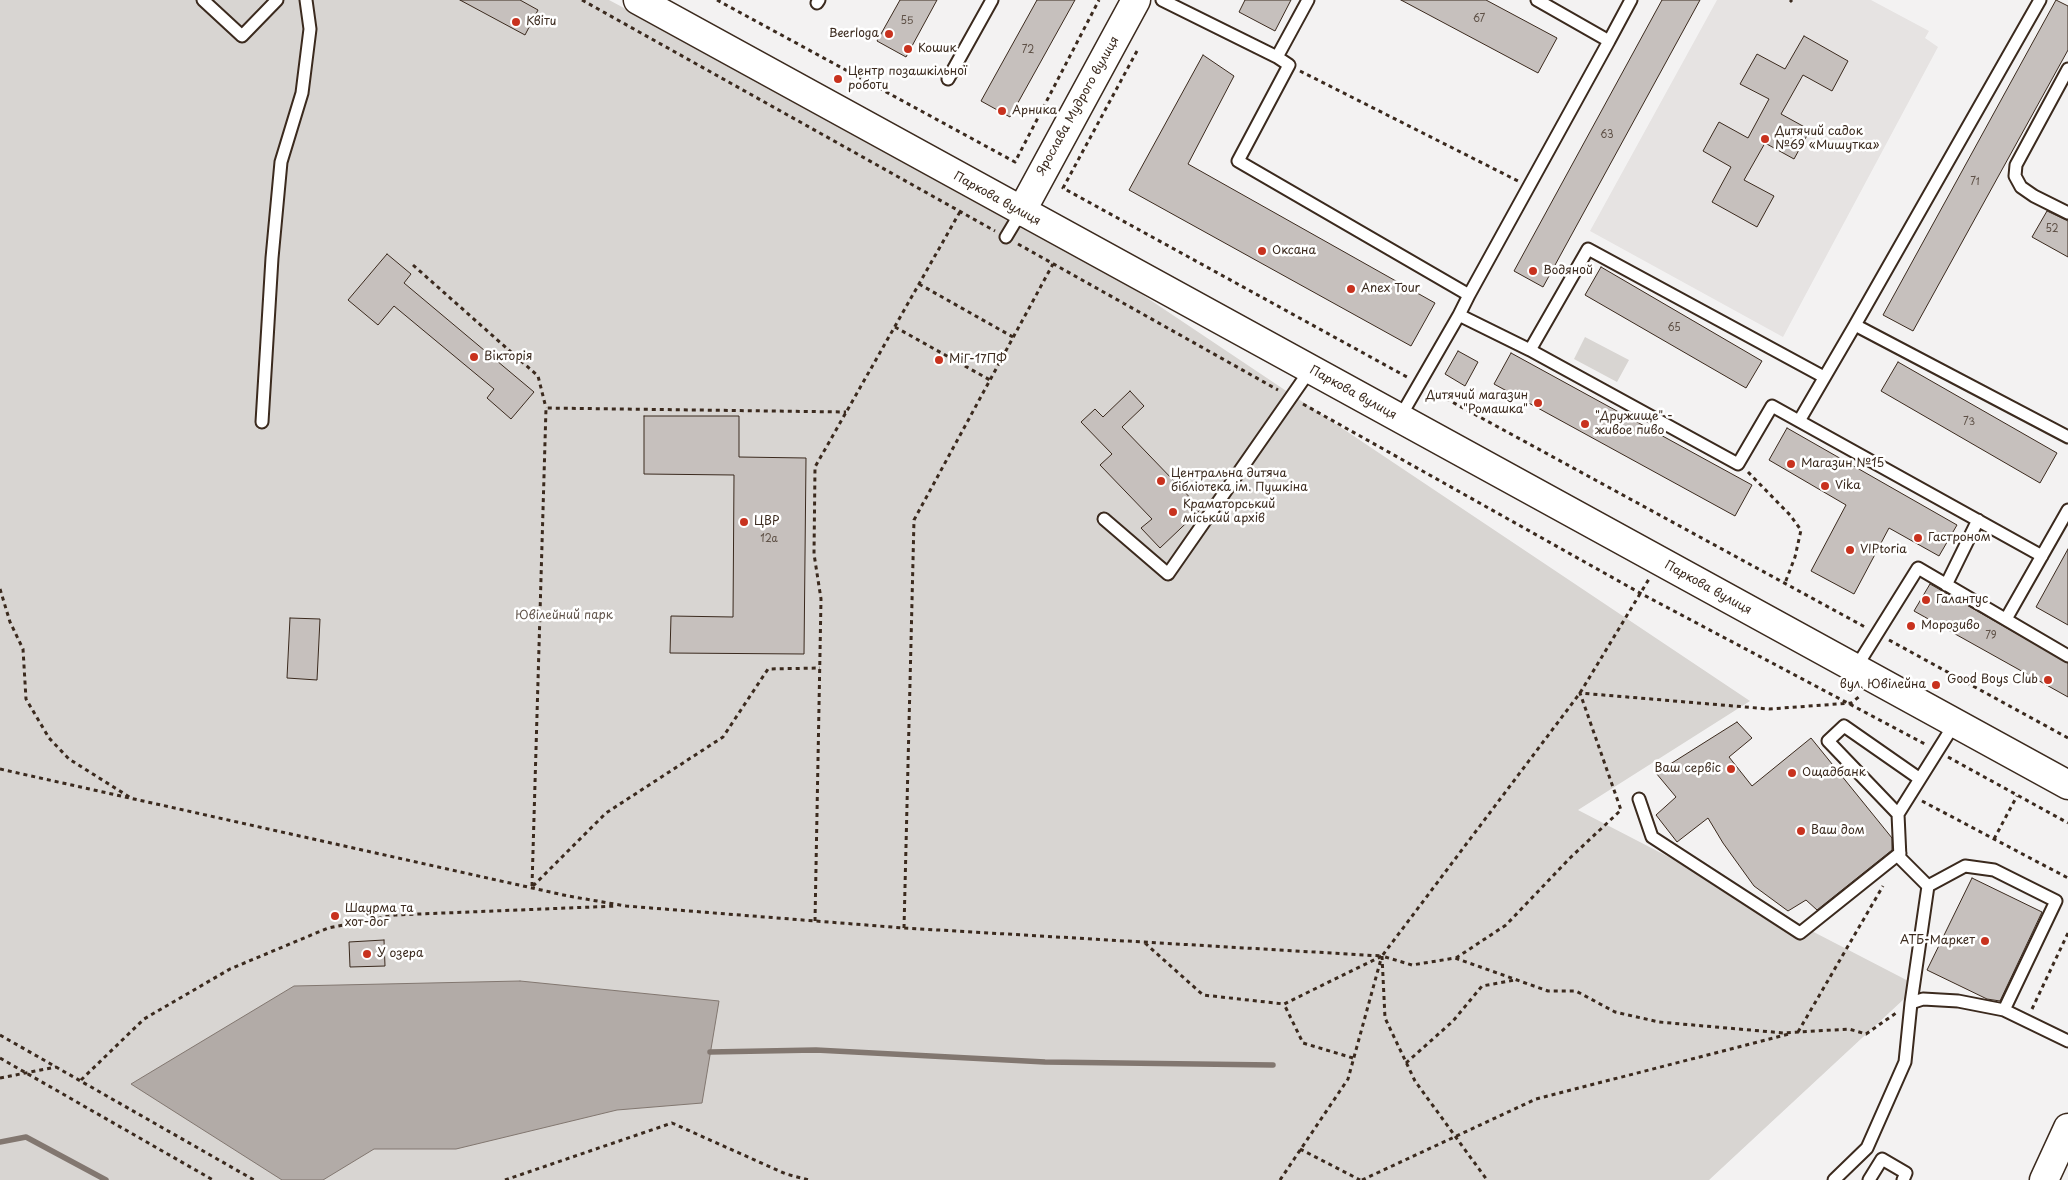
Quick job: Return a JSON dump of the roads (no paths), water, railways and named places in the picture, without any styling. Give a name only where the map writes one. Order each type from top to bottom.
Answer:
[{"type":"street","name":"Паркова вулиця","points":[[638,0],[1021,212],[2068,785]]},
{"type":"street","name":"Ярослава Мудрого вулиця","points":[[1021,212],[1136,0]]},
{"type":"street","points":[[2044,1180],[2068,1128]]},
{"type":"lane","points":[[203,0],[242,36],[277,0]]},
{"type":"lane","points":[[262,422],[272,258],[280,171],[302,93],[310,30],[306,0]]},
{"type":"lane","points":[[948,79],[992,0]]},
{"type":"lane","points":[[1162,0],[1277,57],[1289,65],[1238,161],[1469,294]]},
{"type":"lane","points":[[1277,57],[1308,0]]},
{"type":"lane","points":[[1537,0],[1610,41]]},
{"type":"lane","points":[[1400,419],[1530,187],[1631,0]]},
{"type":"lane","points":[[1799,421],[2040,0]]},
{"type":"lane","points":[[2068,69],[2016,165],[2015,176],[2022,187],[2034,196],[2068,213]]},
{"type":"lane","points":[[1006,237],[1021,212]]},
{"type":"lane","points":[[1530,350],[1588,249],[1824,377]]},
{"type":"lane","points":[[1459,315],[1530,350],[1738,464],[1772,406],[2042,556]]},
{"type":"lane","points":[[1855,325],[2068,437]]},
{"type":"lane","points":[[1104,519],[1168,574],[1310,370]]},
{"type":"lane","points":[[2006,619],[2068,510]]},
{"type":"lane","points":[[1946,585],[1978,520]]},
{"type":"lane","points":[[1867,675],[1877,634],[1918,568],[2068,656]]},
{"type":"lane","points":[[1928,886],[1900,855],[1898,814],[1954,723]]},
{"type":"lane","points":[[1898,814],[1828,741],[1844,726],[1920,779]]},
{"type":"lane","points":[[1639,799],[1652,838],[1800,933],[1900,855]]},
{"type":"lane","points":[[1928,886],[1965,866],[1994,870],[2056,900],[2004,1010]]},
{"type":"lane","points":[[1834,1180],[1868,1148],[1905,1062],[1911,1003],[1928,886]]},
{"type":"lane","points":[[1911,1003],[1923,999],[1958,1001],[2004,1010],[2068,1041]]},
{"type":"lane","points":[[1868,1148],[1906,1173],[1903,1180]]},
{"type":"lane","points":[[1869,1180],[1882,1159]]},
{"type":"waterway","points":[[710,1052],[816,1050],[1045,1062],[1273,1065]]},
{"type":"waterway","points":[[0,1142],[26,1137],[106,1180]]},
{"type":"place","name":"Квіти","points":[[516,22]]},
{"type":"place","name":"Beerloga","points":[[889,34]]},
{"type":"place","name":"Кошик","points":[[908,49]]},
{"type":"place","name":"Центр позашкільної роботи","points":[[838,79]]},
{"type":"place","name":"Арника","points":[[1002,111]]},
{"type":"place","name":"Дитячий садок №69 «Мишутка»","points":[[1765,139]]},
{"type":"place","name":"Оксана","points":[[1262,251]]},
{"type":"place","name":"Водяной","points":[[1533,271]]},
{"type":"place","name":"Anex Tour","points":[[1351,289]]},
{"type":"place","name":"Вікторія","points":[[474,357]]},
{"type":"place","name":"МіГ-17ПФ","points":[[939,360]]},
{"type":"place","name":"Дитячий магазин \"Ромашка\"","points":[[1538,403]]},
{"type":"place","name":"\"Дружище\" - живое пиво","points":[[1585,424]]},
{"type":"place","name":"Магазин №15","points":[[1791,464]]},
{"type":"place","name":"Центральна дитяча бібліотека ім. Пушкіна","points":[[1161,481]]},
{"type":"place","name":"Vika","points":[[1825,486]]},
{"type":"place","name":"Краматорський міський архів","points":[[1173,512]]},
{"type":"place","name":"ЦВР","points":[[744,522]]},
{"type":"place","name":"Гастроном","points":[[1918,538]]},
{"type":"place","name":"VIPtoria","points":[[1850,550]]},
{"type":"place","name":"Галантус","points":[[1926,600]]},
{"type":"place","name":"Морозиво","points":[[1911,626]]},
{"type":"place","name":"Good Boys Club","points":[[2048,680]]},
{"type":"place","name":"вул. Ювілейна","points":[[1936,685]]},
{"type":"place","name":"Ваш сервіс","points":[[1731,769]]},
{"type":"place","name":"Ощадбанк","points":[[1792,773]]},
{"type":"place","name":"Ваш дом","points":[[1801,831]]},
{"type":"place","name":"Шаурма та хот-дог","points":[[335,916]]},
{"type":"place","name":"АТБ-Маркет","points":[[1985,941]]},
{"type":"place","name":"У озера","points":[[367,954]]},
{"type":"park label","name":"Ювілейний парк","points":[[564,616]]}]
